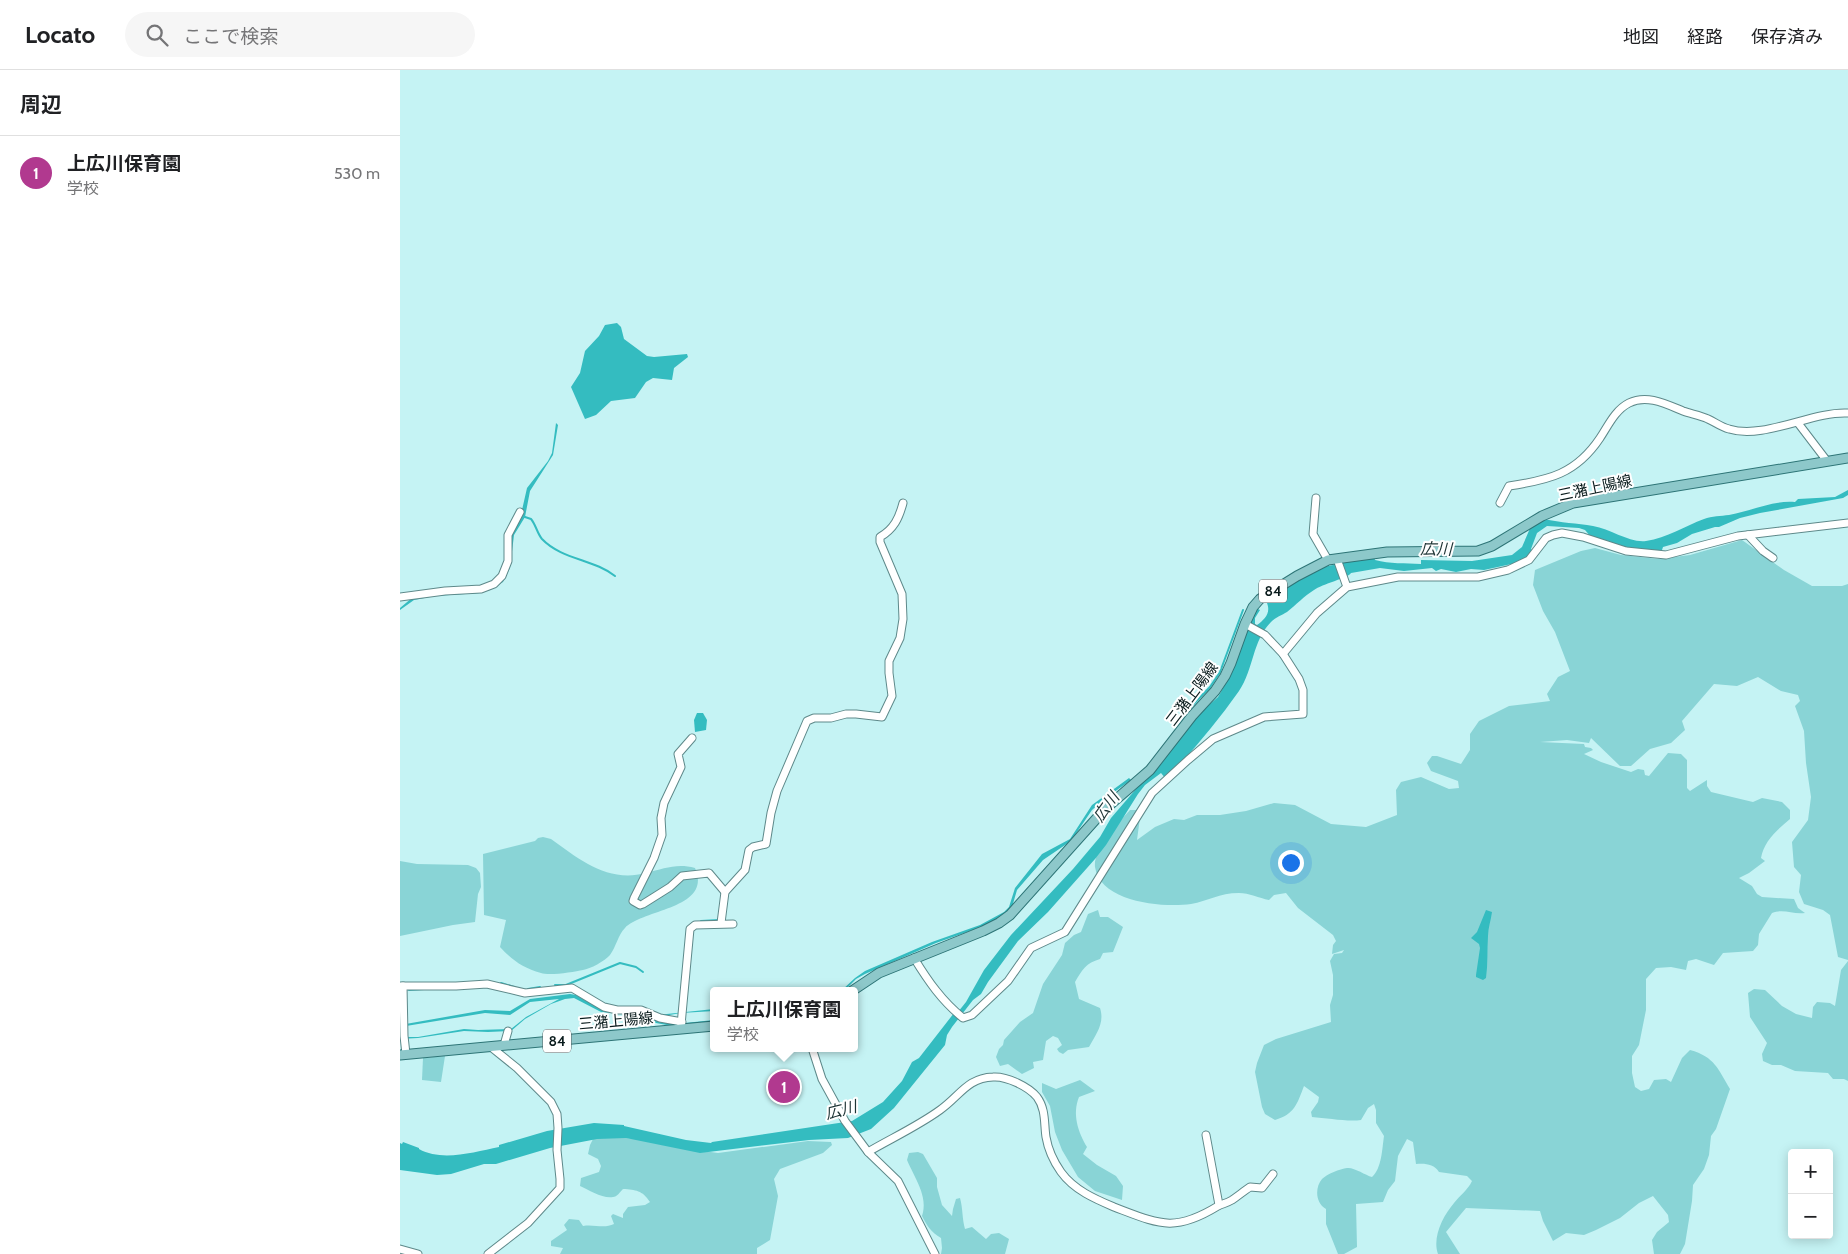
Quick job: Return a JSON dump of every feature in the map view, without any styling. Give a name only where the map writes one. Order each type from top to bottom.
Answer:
[{"type":"main road","name":"三潴上陽線","points":[[858,987],[878,973],[983,931],[1010,915],[1105,809],[1150,770],[1192,716],[1215,691],[1232,663],[1253,607],[1260,599],[1297,576],[1334,561],[1387,552],[1478,551],[1492,546],[1542,516],[1573,503],[1848,458]]},
{"type":"main road","name":"三潴上陽線","points":[[403,1054],[681,1026],[710,1026]]},
{"type":"street","points":[[1500,503],[1509,486],[1543,480],[1569,470],[1593,448],[1616,414],[1628,404],[1645,399],[1662,402],[1707,418],[1729,430],[1754,432],[1798,423],[1834,412],[1848,413]]},
{"type":"street","points":[[1798,423],[1826,461]]},
{"type":"street","points":[[1316,498],[1313,534],[1334,561],[1347,587]]},
{"type":"street","points":[[721,923],[725,892],[745,870],[749,850],[766,844],[777,791],[807,721],[814,718],[831,718],[856,714],[882,717],[889,703],[892,696],[888,673],[889,661],[902,631],[902,594],[880,542],[880,537],[891,529],[897,521],[903,503]]},
{"type":"street","points":[[400,597],[481,588],[494,584],[502,576],[508,561],[508,534],[520,512]]},
{"type":"street","points":[[1283,654],[1317,613],[1347,587],[1398,576],[1478,577],[1508,570],[1529,560],[1546,538],[1562,533],[1583,537],[1626,551],[1666,555],[1748,534],[1848,522]]},
{"type":"street","points":[[1748,534],[1763,551],[1774,558]]},
{"type":"street","points":[[914,958],[934,989],[954,1011],[962,1018],[972,1016],[1008,981],[1031,948],[1065,932],[1152,793],[1188,760],[1213,739],[1264,716],[1302,714],[1303,690],[1299,679],[1283,654],[1266,635],[1247,625]]},
{"type":"street","points":[[692,738],[678,754],[681,767],[664,803],[661,818],[662,835],[654,858],[634,901],[640,905],[643,904],[670,887],[682,876],[693,873],[709,872],[725,892]]},
{"type":"street","points":[[403,1054],[402,986],[487,984],[525,993],[572,988],[604,1007],[617,1010],[641,1010],[681,1026],[690,928],[696,924],[733,924]]},
{"type":"street","points":[[504,1045],[508,1031]]},
{"type":"street","points":[[488,1254],[528,1222],[560,1188],[557,1114],[551,1102],[517,1068],[491,1046]]},
{"type":"street","points":[[813,1052],[822,1079],[845,1121],[868,1152],[898,1181],[935,1254]]},
{"type":"street","points":[[868,1152],[940,1110],[976,1079],[995,1076],[1026,1088],[1037,1097],[1043,1107],[1046,1138],[1054,1160],[1062,1173],[1076,1187],[1093,1199],[1151,1221],[1179,1224],[1193,1220],[1219,1205],[1231,1201],[1250,1186],[1262,1188],[1273,1174]]},
{"type":"street","points":[[1206,1135],[1219,1205]]},
{"type":"street","points":[[400,1249],[418,1254]]},
{"type":"shaded area","points":[[617,323],[621,327],[624,339],[647,356],[687,354],[688,357],[674,368],[672,380],[653,378],[646,382],[635,398],[611,401],[596,415],[585,419],[571,387],[580,373],[585,351],[599,336],[605,325]]},
{"type":"shaded area","points":[[556,423],[558,425],[553,455],[530,491],[525,517],[514,535],[510,568],[503,582],[490,590],[480,593],[435,596],[414,600],[400,610],[413,597],[478,591],[503,577],[510,537],[522,510],[527,488],[552,453]]},
{"type":"shaded area","points":[[1848,490],[1848,495],[1843,498],[1760,513],[1692,534],[1677,543],[1663,547],[1661,553],[1622,547],[1591,537],[1585,530],[1579,528],[1547,526],[1537,533],[1531,549],[1533,551],[1524,560],[1516,563],[1484,570],[1471,569],[1456,572],[1441,569],[1436,571],[1432,568],[1404,571],[1380,568],[1351,573],[1310,592],[1287,612],[1273,620],[1256,646],[1248,674],[1239,691],[1213,725],[1166,779],[1161,773],[1145,785],[1095,859],[1048,912],[1018,941],[981,994],[973,1000],[952,1027],[947,1035],[945,1045],[894,1108],[871,1129],[848,1138],[809,1140],[700,1153],[626,1138],[597,1139],[550,1148],[496,1164],[484,1164],[451,1174],[437,1175],[400,1170],[400,1143],[402,1144],[403,1142],[428,1153],[458,1155],[499,1147],[499,1145],[547,1131],[594,1123],[624,1125],[686,1140],[711,1143],[852,1121],[883,1102],[902,1081],[912,1062],[919,1058],[954,1013],[958,1012],[966,1002],[984,970],[1011,935],[1073,869],[1100,837],[1111,818],[1161,764],[1191,721],[1218,697],[1230,676],[1256,608],[1260,610],[1255,618],[1255,624],[1257,625],[1265,618],[1268,612],[1266,601],[1262,601],[1312,571],[1374,557],[1375,560],[1386,562],[1421,564],[1421,560],[1472,561],[1512,555],[1522,547],[1531,526],[1544,519],[1593,526],[1633,540],[1646,541],[1669,535],[1707,518],[1729,515],[1778,503],[1795,502],[1798,499],[1835,497]]},
{"type":"shaded area","points":[[1742,540],[1784,570],[1812,586],[1842,586],[1848,584],[1848,960],[1838,957],[1830,915],[1823,910],[1804,904],[1799,892],[1801,875],[1794,867],[1792,842],[1808,820],[1811,797],[1804,731],[1795,706],[1800,701],[1798,695],[1781,691],[1758,677],[1737,686],[1714,684],[1682,721],[1685,730],[1671,743],[1650,749],[1631,766],[1620,766],[1591,738],[1589,743],[1567,740],[1540,742],[1584,744],[1585,747],[1593,750],[1584,754],[1631,772],[1638,769],[1644,770],[1645,775],[1649,776],[1668,753],[1681,754],[1687,760],[1687,788],[1690,791],[1707,780],[1707,786],[1711,792],[1753,802],[1762,798],[1782,802],[1790,810],[1790,819],[1765,846],[1761,858],[1765,861],[1739,878],[1752,886],[1757,894],[1762,897],[1794,899],[1798,908],[1805,913],[1781,911],[1772,913],[1759,934],[1758,945],[1753,951],[1723,953],[1714,965],[1696,959],[1688,961],[1686,970],[1671,967],[1656,968],[1646,979],[1646,1010],[1639,1045],[1632,1056],[1632,1073],[1635,1087],[1641,1091],[1649,1089],[1654,1080],[1666,1079],[1671,1082],[1682,1058],[1690,1050],[1710,1060],[1719,1070],[1730,1089],[1716,1129],[1711,1136],[1709,1155],[1704,1169],[1693,1185],[1685,1244],[1680,1254],[1654,1254],[1652,1240],[1657,1232],[1669,1222],[1668,1215],[1653,1196],[1639,1203],[1620,1218],[1596,1230],[1584,1235],[1566,1233],[1553,1241],[1540,1211],[1466,1208],[1446,1232],[1460,1254],[1438,1254],[1436,1241],[1443,1220],[1450,1208],[1472,1181],[1467,1176],[1439,1172],[1435,1167],[1416,1164],[1413,1142],[1407,1139],[1398,1156],[1395,1181],[1388,1190],[1383,1202],[1356,1204],[1357,1247],[1344,1254],[1338,1254],[1326,1224],[1326,1209],[1318,1199],[1317,1190],[1322,1179],[1334,1172],[1350,1168],[1372,1177],[1378,1169],[1384,1136],[1376,1123],[1374,1104],[1368,1108],[1361,1120],[1312,1117],[1311,1112],[1319,1097],[1304,1086],[1294,1108],[1287,1115],[1275,1120],[1265,1114],[1262,1107],[1255,1072],[1264,1045],[1276,1039],[1331,1022],[1330,1005],[1333,995],[1333,975],[1330,961],[1334,954],[1342,953],[1344,950],[1332,954],[1333,945],[1336,941],[1333,935],[1298,908],[1286,893],[1274,895],[1269,900],[1246,894],[1232,893],[1197,903],[1179,905],[1149,903],[1120,895],[1108,888],[1099,879],[1095,860],[1102,844],[1130,810],[1141,810],[1137,840],[1155,827],[1174,819],[1184,820],[1197,815],[1220,815],[1246,811],[1274,803],[1295,805],[1331,824],[1366,827],[1397,815],[1396,790],[1401,782],[1421,777],[1449,789],[1459,788],[1458,781],[1431,771],[1427,763],[1432,756],[1461,764],[1470,750],[1470,734],[1479,721],[1509,706],[1550,701],[1547,694],[1558,677],[1570,671],[1555,632],[1543,611],[1533,585],[1535,570],[1581,551],[1595,548],[1621,555],[1658,559],[1690,555]]},
{"type":"shaded area","points":[[697,713],[703,713],[707,720],[706,730],[695,732],[694,720]]},
{"type":"shaded area","points":[[1129,778],[1131,780],[1092,810],[1071,841],[1043,860],[1017,890],[1012,907],[1000,918],[865,974],[845,987],[865,971],[932,942],[980,925],[1004,912],[1009,907],[1015,888],[1042,854],[1070,839],[1092,805]]},
{"type":"shaded area","points":[[543,837],[551,839],[584,862],[607,872],[619,875],[632,875],[682,866],[695,868],[698,882],[694,892],[686,900],[646,916],[625,928],[610,955],[605,960],[586,969],[574,972],[541,973],[518,963],[500,947],[506,920],[484,915],[483,854],[535,841]]},
{"type":"shaded area","points":[[400,861],[417,864],[468,865],[476,868],[480,873],[481,887],[478,894],[475,922],[400,936]]},
{"type":"shaded area","points":[[1098,910],[1100,917],[1108,917],[1123,927],[1113,952],[1103,953],[1100,959],[1088,965],[1082,971],[1075,982],[1079,999],[1100,1008],[1101,1024],[1089,1047],[1068,1050],[1063,1054],[1057,1049],[1062,1045],[1058,1038],[1053,1036],[1046,1041],[1043,1060],[1033,1062],[1034,1068],[1022,1074],[1008,1064],[1000,1066],[996,1057],[1004,1040],[1020,1022],[1033,1013],[1043,984],[1062,955],[1065,943],[1081,932],[1088,914]]},
{"type":"shaded area","points":[[1486,910],[1492,912],[1488,933],[1486,978],[1483,980],[1476,977],[1479,944],[1471,938],[1477,932]]},
{"type":"shaded area","points":[[1848,961],[1848,1081],[1833,1079],[1828,1073],[1795,1071],[1781,1065],[1772,1065],[1763,1061],[1762,1054],[1767,1043],[1750,1017],[1748,993],[1754,989],[1765,990],[1782,1006],[1796,1014],[1812,1018],[1813,1007],[1817,1002],[1830,1003],[1835,1006],[1841,970]]},
{"type":"shaded area","points":[[570,994],[576,995],[602,1010],[637,1013],[648,1016],[710,1009],[710,1011],[681,1013],[652,1018],[675,1024],[710,1020],[710,1022],[672,1026],[656,1023],[637,1015],[601,1012],[574,998],[551,1004],[525,1019],[511,1031],[464,1031],[418,1038],[400,1039],[400,1037],[418,1037],[464,1029],[511,1029],[526,1017],[559,999],[530,1002],[510,1015],[485,1013],[400,1027],[400,1025],[485,1010],[510,1011],[530,999]]},
{"type":"shaded area","points":[[445,1056],[441,1082],[422,1080],[423,1058]]},
{"type":"shaded area","points":[[1080,1080],[1095,1091],[1079,1097],[1077,1103],[1077,1123],[1087,1147],[1083,1154],[1116,1176],[1123,1186],[1122,1200],[1095,1191],[1078,1177],[1062,1150],[1055,1132],[1050,1106],[1042,1092],[1042,1083],[1056,1089]]},
{"type":"shaded area","points":[[595,1135],[668,1142],[689,1149],[718,1153],[808,1141],[831,1142],[832,1145],[823,1153],[780,1169],[774,1179],[778,1196],[770,1240],[757,1248],[757,1254],[560,1254],[563,1248],[551,1246],[551,1241],[567,1230],[564,1225],[569,1219],[579,1220],[583,1226],[610,1225],[614,1224],[611,1216],[613,1214],[623,1218],[623,1214],[628,1207],[645,1205],[650,1202],[644,1195],[635,1190],[623,1189],[614,1197],[605,1197],[580,1186],[581,1178],[599,1172],[601,1166],[598,1159],[588,1154]]},
{"type":"shaded area","points":[[918,1152],[923,1154],[937,1178],[937,1187],[942,1205],[952,1216],[956,1199],[960,1198],[965,1229],[972,1227],[986,1239],[991,1234],[999,1233],[1009,1239],[1005,1254],[941,1254],[941,1238],[930,1228],[922,1216],[924,1202],[922,1194],[907,1160],[909,1153]]},
{"type":"waterway","points":[[522,516],[531,519],[540,537],[550,546],[607,570],[615,576]]},
{"type":"waterway","points":[[1185,713],[1210,687],[1220,672],[1243,610]]},
{"type":"waterway","points":[[701,921],[719,920]]},
{"type":"waterway","points":[[555,985],[566,985],[620,963],[636,967],[643,972]]},
{"type":"waterway","points":[[501,983],[514,987]]},
{"type":"waterway","points":[[528,989],[540,987]]},
{"type":"waterway","points":[[409,990],[424,989]]},
{"type":"place","name":"上広川保育園","points":[[784,1087]]},
{"type":"water label","name":"広川","points":[[1436,549]]},
{"type":"water label","name":"広川","points":[[1106,807]]},
{"type":"water label","name":"広川","points":[[841,1110]]}]
